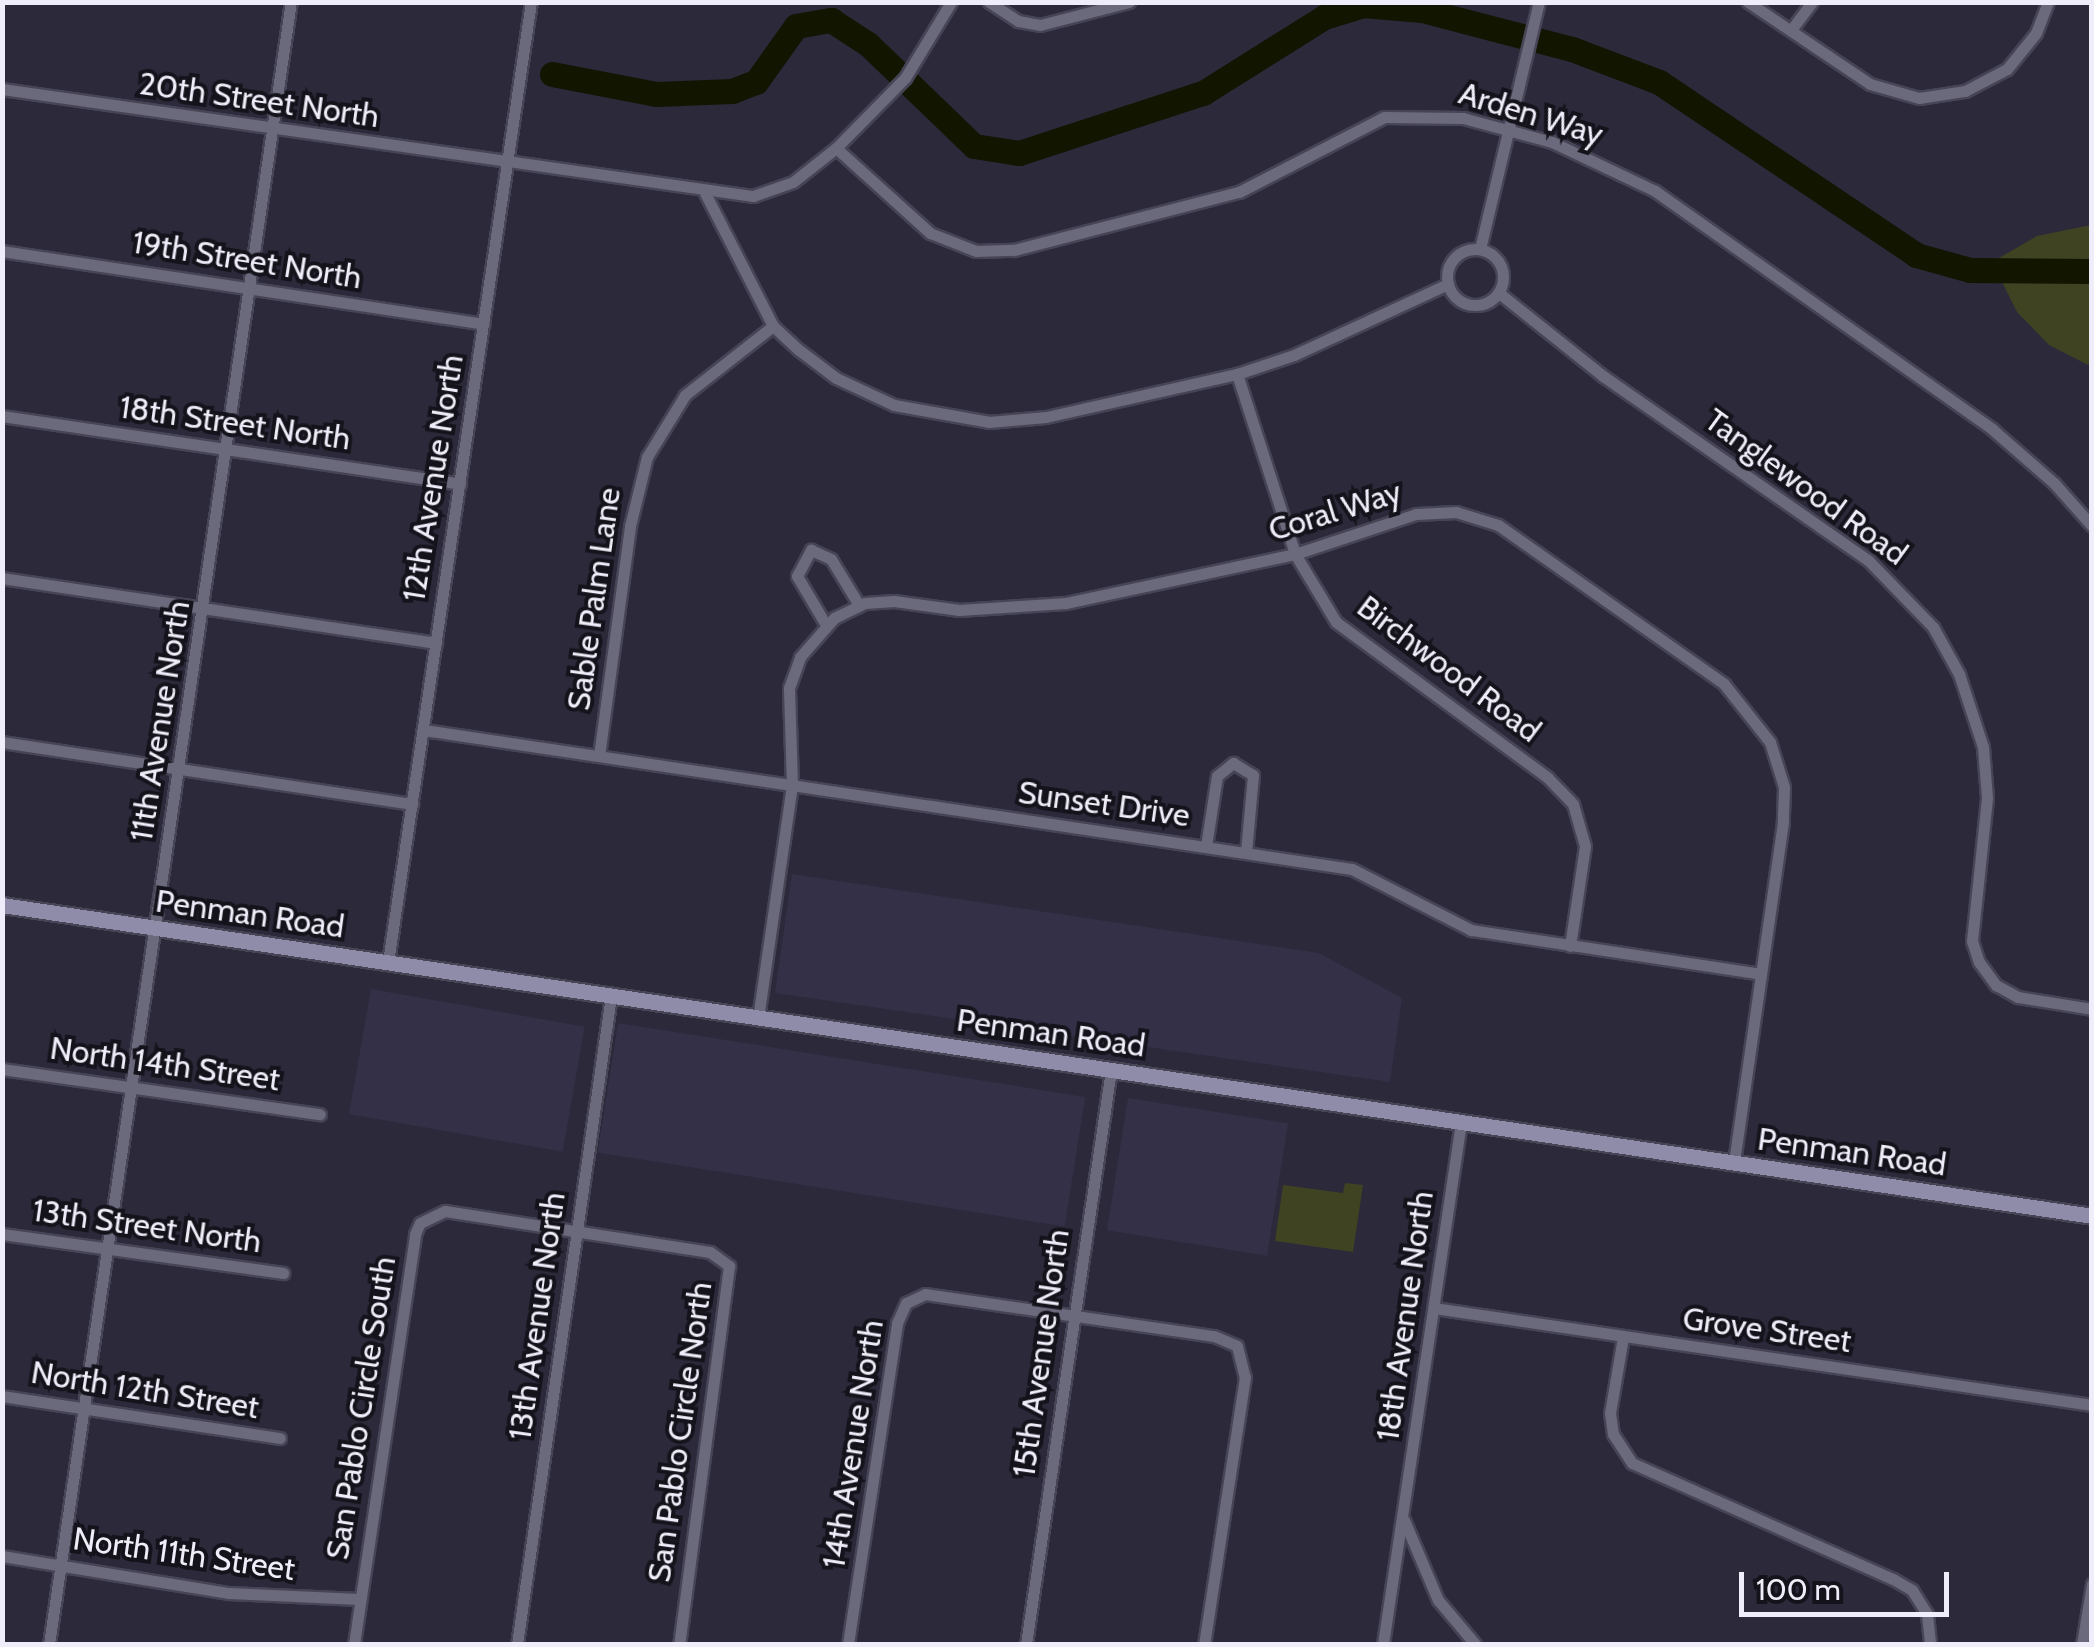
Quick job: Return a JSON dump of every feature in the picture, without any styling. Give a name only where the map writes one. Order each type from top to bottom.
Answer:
[{"type":"street","name":"11th Avenue North","points":[[50,1644],[253,288],[291,2]]},
{"type":"street","name":"20th Street North","points":[[2,89],[705,193],[752,196],[778,190],[836,148],[904,78],[950,2]]},
{"type":"street","points":[[989,2],[1018,21],[1040,24],[1128,2]]},
{"type":"street","points":[[1480,248],[1539,2]]},
{"type":"street","points":[[1748,2],[1880,89],[1942,97],[2006,69],[2036,34],[2048,2]]},
{"type":"street","points":[[1792,30],[1812,2]]},
{"type":"street","name":"12th Avenue North","points":[[388,962],[508,164],[527,3]]},
{"type":"street","name":"Arden Way","points":[[836,148],[930,233],[976,251],[1014,250],[1240,192],[1384,117],[1435,114],[1508,129],[1586,156],[1655,191],[1992,429],[2054,482],[2092,526]]},
{"type":"street","points":[[705,193],[773,326],[862,392],[910,408],[989,422],[1046,417],[1237,374],[1311,348],[1448,284]]},
{"type":"street","points":[[1480,248],[1502,266],[1499,293],[1475,306],[1458,300],[1448,284],[1454,258],[1480,248]]},
{"type":"street","name":"19th Street North","points":[[2,251],[484,324]]},
{"type":"street","name":"Tanglewood Road","points":[[1499,293],[1604,376],[1868,560],[1933,627],[1960,674],[1983,747],[1987,798],[1972,941],[1979,962],[1996,985],[2018,997],[2092,1009]]},
{"type":"street","name":"Sable Palm Lane","points":[[599,756],[630,526],[646,457],[685,395],[773,326]]},
{"type":"street","name":"Birchwood Road","points":[[1237,374],[1296,554],[1318,599],[1356,642],[1548,778],[1573,804],[1586,846],[1570,946]]},
{"type":"street","name":"18th Street North","points":[[2,416],[460,484]]},
{"type":"street","name":"Coral Way","points":[[758,1018],[792,785],[789,688],[800,657],[826,624],[859,606],[894,600],[1003,610],[1066,604],[1296,554],[1416,514],[1478,518],[1522,540],[1724,684],[1770,742],[1784,787],[1734,1163]]},
{"type":"street","points":[[826,624],[798,576],[811,550],[830,559],[859,606]]},
{"type":"street","points":[[2,578],[436,643]]},
{"type":"street","name":"Sunset Drive","points":[[424,730],[1352,869],[1377,877],[1451,924],[1762,974]]},
{"type":"street","points":[[2,742],[412,804]]},
{"type":"street","points":[[1206,846],[1217,776],[1233,763],[1253,774],[1255,786],[1246,852]]},
{"type":"street","name":"Penman Road","points":[[2,905],[2092,1216]]},
{"type":"street","name":"13th Avenue North","points":[[517,1644],[611,996]]},
{"type":"street","name":"North 14th Street","points":[[2,1069],[320,1114]]},
{"type":"street","name":"15th Avenue North","points":[[1026,1644],[1111,1070]]},
{"type":"street","name":"18th Avenue North","points":[[1383,1644],[1461,1122]]},
{"type":"street","name":"San Pablo Circle South","points":[[354,1644],[420,1223],[445,1212],[576,1232]]},
{"type":"street","name":"San Pablo Circle North","points":[[576,1232],[710,1252],[729,1266],[679,1644]]},
{"type":"street","name":"13th Street North","points":[[2,1234],[283,1273]]},
{"type":"street","name":"14th Avenue North","points":[[848,1644],[897,1323],[906,1303],[925,1294],[1074,1315]]},
{"type":"street","name":"Grove Street","points":[[1434,1308],[2092,1405]]},
{"type":"street","points":[[1074,1315],[1214,1336],[1243,1355],[1246,1368],[1204,1644]]},
{"type":"street","points":[[1622,1337],[1610,1413],[1613,1434],[1632,1463],[1894,1579],[1912,1590],[1927,1614],[1930,1644]]},
{"type":"street","name":"North 12th Street","points":[[2,1396],[280,1438]]},
{"type":"street","points":[[1403,1518],[1438,1600],[1476,1644]]},
{"type":"street","name":"North 11th Street","points":[[2,1556],[278,1599],[360,1599]]},
{"type":"street","points":[[2082,1644],[2092,1584]]},
{"type":"shaded area","points":[[792,874],[1319,953],[1402,998],[1390,1082],[775,993]]},
{"type":"shaded area","points":[[371,989],[585,1027],[563,1152],[349,1114]]},
{"type":"shaded area","points":[[618,1023],[1085,1097],[1065,1226],[598,1152]]},
{"type":"shaded area","points":[[1128,1098],[1288,1123],[1267,1256],[1107,1230]]},
{"type":"green space","points":[[2091,225],[2092,364],[2088,365],[2049,345],[2017,312],[1992,262],[2037,236]]},
{"type":"green space","points":[[1345,1183],[1363,1185],[1353,1252],[1275,1241],[1283,1185],[1343,1193]]},
{"type":"waterway","points":[[552,74],[656,94],[732,91],[756,82],[796,26],[831,20],[868,44],[974,146],[1019,153],[1203,93],[1324,17],[1363,5],[1422,10],[1572,49],[1659,82],[1916,255],[1970,270],[2092,271]]}]
